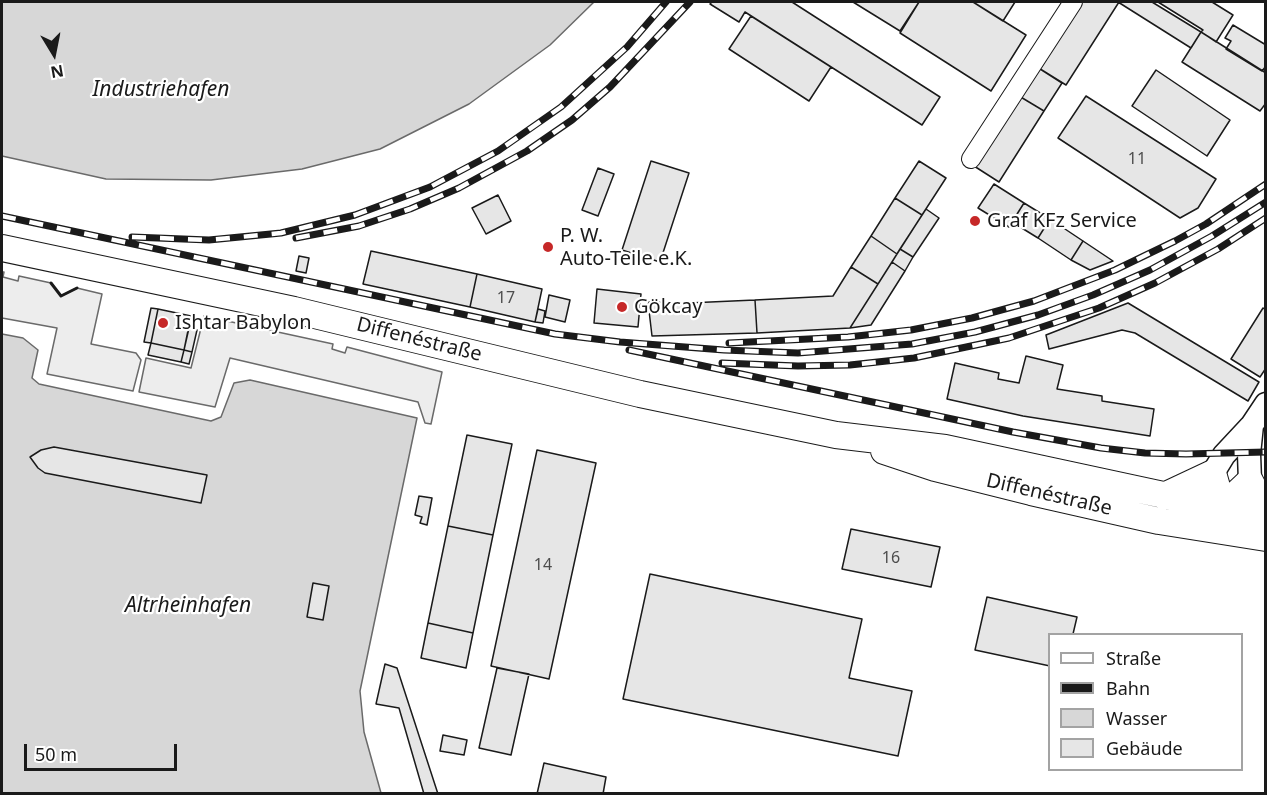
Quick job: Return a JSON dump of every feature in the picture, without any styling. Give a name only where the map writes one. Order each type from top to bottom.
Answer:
[{"type":"main road","name":"Diffenéstraße","points":[[2,248],[294,310],[629,391],[836,435],[945,448],[1266,517]]},
{"type":"main road","name":"Diffenéstraße","points":[[836,435],[935,468],[1031,492],[1159,521],[1266,538]]},
{"type":"main road","points":[[1164,496],[1213,473],[1231,532]]},
{"type":"main road","points":[[1199,528],[1250,482],[1266,512]]},
{"type":"street","points":[[971,159],[1073,2]]},
{"type":"street","points":[[1213,473],[1224,454],[1252,425],[1266,404]]},
{"type":"street","points":[[1250,482],[1252,425]]},
{"type":"shaded area","points":[[2,272],[4,272],[3,277],[18,281],[19,276],[51,283],[61,296],[77,288],[102,294],[91,344],[136,353],[141,360],[133,391],[47,374],[57,328],[2,318]]},
{"type":"shaded area","points":[[204,316],[333,344],[332,349],[345,353],[347,347],[442,372],[431,424],[425,423],[418,402],[230,358],[215,407],[139,392],[146,358],[191,368]]},
{"type":"water","name":"Industriehafen","points":[[2,2],[594,2],[550,45],[469,104],[380,149],[302,169],[211,180],[106,179],[2,156]]},
{"type":"water","name":"Altrheinhafen","points":[[2,334],[23,338],[38,350],[32,378],[39,384],[211,421],[221,417],[234,383],[250,380],[417,418],[360,691],[364,732],[381,793],[2,793]]},
{"type":"building","points":[[712,2],[792,2],[940,97],[922,125],[745,12],[739,22],[710,4]]},
{"type":"building","points":[[853,2],[919,2],[900,31]]},
{"type":"building","points":[[919,2],[973,2],[1026,35],[991,91],[900,33]]},
{"type":"building","points":[[973,2],[1015,2],[1003,21]]},
{"type":"building","points":[[1078,2],[1119,2],[1066,85],[1037,67]]},
{"type":"building","points":[[1118,2],[1152,2],[1201,32],[1191,48]]},
{"type":"building","points":[[1158,2],[1212,2],[1233,15],[1216,42],[1201,32],[1203,30]]},
{"type":"building","points":[[751,16],[831,67],[809,101],[729,49]]},
{"type":"building","points":[[1233,25],[1266,45],[1266,66],[1262,71],[1226,49],[1231,41],[1225,38]]},
{"type":"building","points":[[1201,32],[1266,73],[1266,103],[1260,111],[1182,62]]},
{"type":"building","points":[[1037,67],[1062,83],[1044,111],[1019,96]]},
{"type":"building","points":[[1156,70],[1230,120],[1207,156],[1132,106]]},
{"type":"building","points":[[1019,96],[1044,111],[999,182],[974,166]]},
{"type":"building","points":[[1086,96],[1216,179],[1198,208],[1180,218],[1058,138]]},
{"type":"building","points":[[651,161],[689,173],[660,262],[622,250]]},
{"type":"building","points":[[919,161],[946,178],[922,215],[895,198]]},
{"type":"building","points":[[598,168],[614,174],[598,216],[582,210]]},
{"type":"building","points":[[994,184],[1024,203],[1009,227],[978,208]]},
{"type":"building","points":[[498,195],[511,221],[486,234],[472,208]]},
{"type":"building","points":[[895,198],[922,215],[897,254],[871,236]]},
{"type":"building","points":[[1024,203],[1050,219],[1038,238],[1012,222]]},
{"type":"building","points":[[926,209],[939,218],[913,257],[900,249]]},
{"type":"building","points":[[1050,219],[1083,241],[1071,260],[1038,238]]},
{"type":"building","points":[[871,236],[897,254],[878,284],[851,267]]},
{"type":"building","points":[[1083,241],[1113,261],[1090,270],[1071,260]]},
{"type":"building","points":[[900,249],[913,257],[905,271],[892,262]]},
{"type":"building","points":[[371,251],[477,274],[470,307],[363,284]]},
{"type":"building","points":[[299,256],[309,258],[306,273],[296,271]]},
{"type":"building","points":[[892,262],[905,271],[871,325],[850,328]]},
{"type":"building","points":[[851,267],[878,284],[850,328],[757,333],[755,300],[833,296]]},
{"type":"building","points":[[477,274],[542,289],[535,322],[470,307]]},
{"type":"building","points":[[597,289],[641,294],[638,327],[594,323]]},
{"type":"building","points":[[549,295],[570,300],[565,322],[545,317]]},
{"type":"building","points":[[755,300],[757,333],[652,336],[648,302]]},
{"type":"building","points":[[1128,303],[1259,382],[1248,401],[1135,333],[1122,330],[1049,349],[1046,335]]},
{"type":"building","points":[[151,308],[158,309],[151,343],[144,342]]},
{"type":"building","points":[[1263,308],[1266,310],[1266,368],[1260,377],[1231,359]]},
{"type":"building","points":[[158,309],[191,316],[184,350],[151,343]]},
{"type":"building","points":[[538,309],[545,311],[543,323],[535,322]]},
{"type":"building","points":[[189,328],[197,330],[192,352],[184,350]]},
{"type":"building","points":[[151,343],[184,350],[181,362],[148,355]]},
{"type":"building","points":[[184,350],[192,352],[189,364],[181,362]]},
{"type":"building","points":[[1026,356],[1063,365],[1057,389],[1102,396],[1102,401],[1154,409],[1150,436],[1023,416],[947,399],[955,363],[999,373],[998,379],[1019,383]]},
{"type":"building","points":[[467,435],[512,444],[493,535],[448,526]]},
{"type":"building","points":[[54,447],[207,475],[201,503],[45,473],[30,457],[41,450]]},
{"type":"building","points":[[537,450],[596,463],[549,679],[491,666]]},
{"type":"building","points":[[419,496],[432,498],[427,525],[420,523],[422,517],[415,515]]},
{"type":"building","points":[[448,526],[493,535],[473,633],[428,623]]},
{"type":"building","points":[[851,529],[940,547],[931,587],[842,569]]},
{"type":"building","points":[[650,574],[862,619],[849,678],[912,691],[898,756],[623,699]]},
{"type":"building","points":[[313,583],[329,586],[323,620],[307,617]]},
{"type":"building","points":[[987,597],[1077,617],[1073,633],[1048,633],[1048,666],[975,650]]},
{"type":"building","points":[[428,623],[473,633],[466,668],[421,658]]},
{"type":"building","points":[[385,664],[397,668],[438,794],[424,794],[399,708],[376,704]]},
{"type":"building","points":[[497,668],[529,674],[511,755],[479,748]]},
{"type":"building","points":[[443,735],[467,740],[464,755],[440,751]]},
{"type":"building","points":[[544,763],[606,777],[603,794],[537,794]]},
{"type":"railway","points":[[132,237],[209,240],[281,233],[355,215],[430,187],[498,151],[561,107],[627,47],[666,2]]},
{"type":"railway","points":[[296,238],[359,226],[410,209],[459,188],[527,151],[572,120],[610,87],[690,2]]},
{"type":"railway","points":[[729,343],[848,337],[911,330],[972,318],[1034,301],[1115,270],[1175,241],[1206,224],[1266,184]]},
{"type":"railway","points":[[2,216],[555,334],[620,342],[798,353],[912,344],[975,332],[1038,315],[1093,295],[1150,270],[1212,236],[1266,202]]},
{"type":"railway","points":[[722,363],[798,366],[850,365],[914,358],[1009,338],[1099,308],[1155,283],[1218,249],[1266,218]]},
{"type":"railway","points":[[629,350],[1013,432],[1101,448],[1145,453],[1186,454],[1266,452]]},
{"type":"wall","points":[[51,283],[61,296],[77,288]]},
{"type":"place","name":"Graf KFz Service","points":[[975,221]]},
{"type":"place","name":"P. W. Auto-Teile e.K.","points":[[548,247]]},
{"type":"place","name":"Gökcay","points":[[622,307]]},
{"type":"place","name":"Ishtar Babylon","points":[[163,323]]}]
